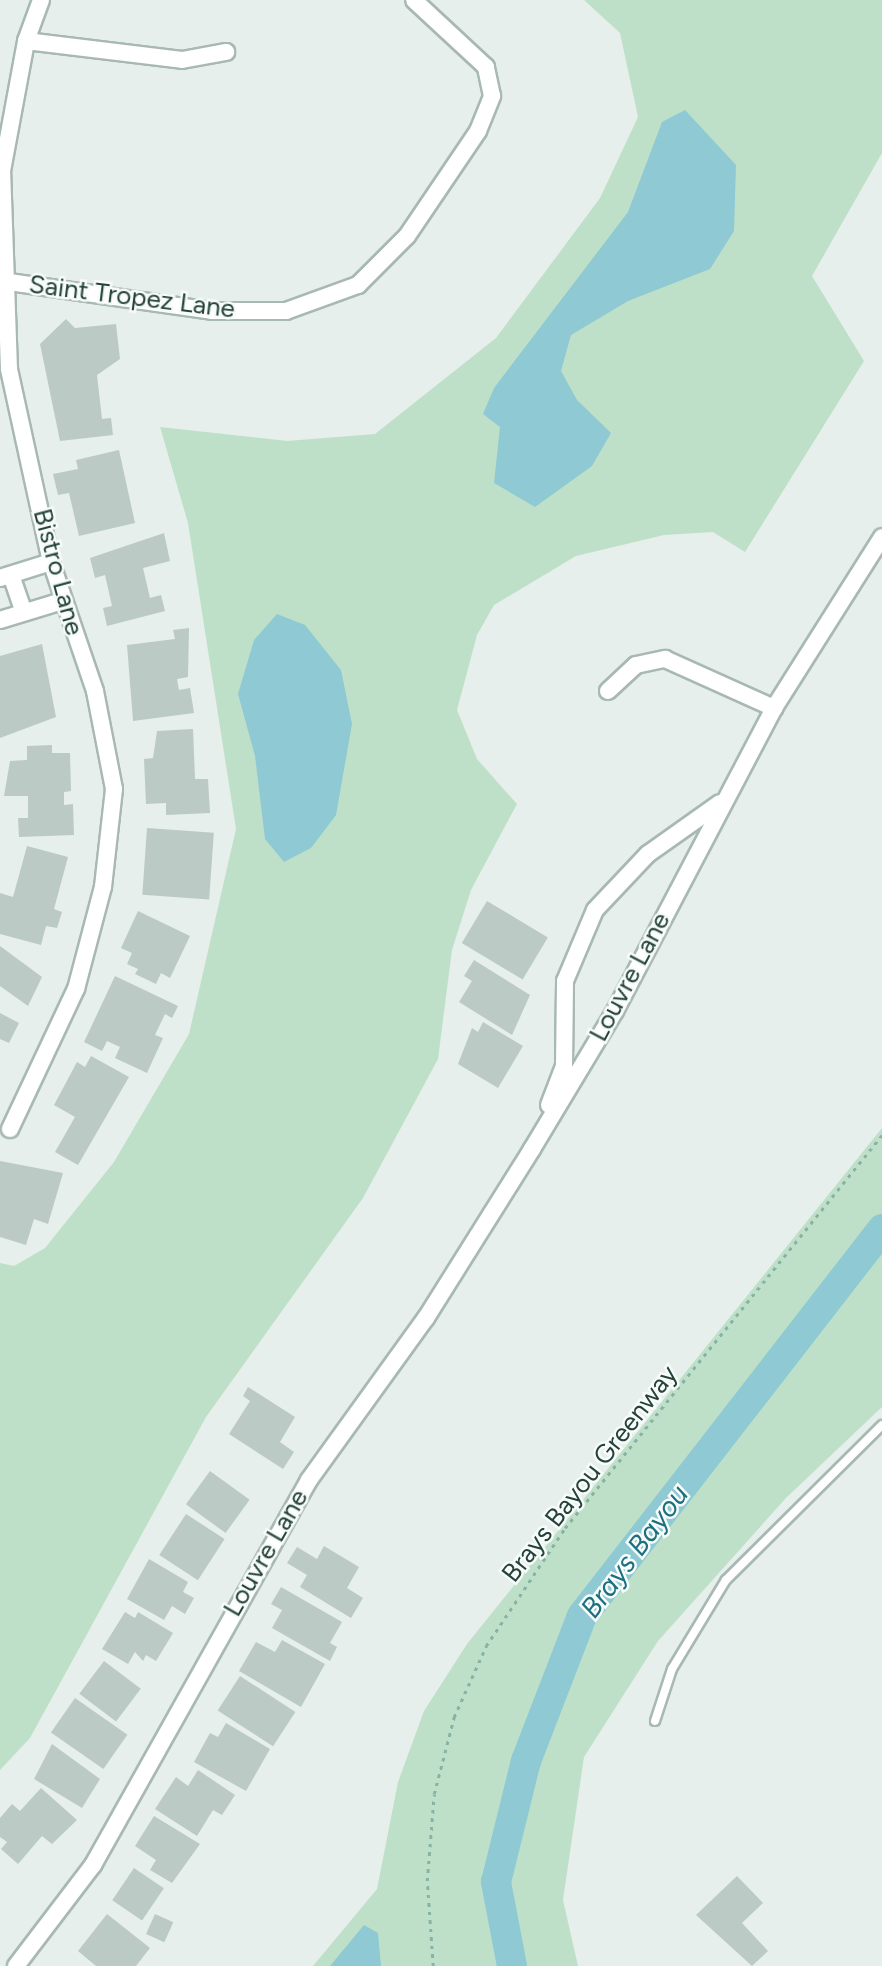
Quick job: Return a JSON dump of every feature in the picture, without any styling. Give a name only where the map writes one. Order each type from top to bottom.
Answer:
[{"type":"street","name":"Bistro Lane","points":[[10,1129],[76,989],[103,887],[114,789],[95,691],[62,601],[51,562],[9,369],[2,281],[2,171],[26,41],[41,0]]},
{"type":"street","name":"Saint Tropez Lane","points":[[2,281],[224,311],[286,311],[358,285],[407,236],[478,131],[492,96],[486,67],[414,0]]},
{"type":"street","points":[[26,41],[182,60],[226,52]]},
{"type":"street","name":"Louvre Lane","points":[[16,1966],[93,1865],[309,1480],[426,1318],[532,1149],[615,1011],[722,801],[774,708],[882,537]]},
{"type":"street","points":[[24,612],[5,577],[51,562]]},
{"type":"street","points":[[0,620],[62,601]]},
{"type":"street","points":[[608,691],[636,665],[665,659],[774,708]]},
{"type":"street","name":"Louvre Lane","points":[[532,1149],[564,1066],[565,981],[595,910],[648,854],[722,801]]},
{"type":"lane","points":[[655,1721],[672,1669],[726,1580],[882,1425]]},
{"type":"path","name":"Brays Bayou Greenway","points":[[433,1966],[427,1881],[432,1804],[454,1717],[486,1646],[565,1528],[882,1135]]},
{"type":"green space","points":[[584,0],[882,0],[882,153],[812,276],[864,361],[745,552],[713,532],[664,535],[576,556],[494,605],[477,635],[457,710],[477,759],[517,804],[471,890],[452,950],[438,1059],[363,1198],[206,1417],[30,1738],[0,1770],[0,1263],[14,1266],[45,1248],[114,1162],[189,1034],[236,829],[188,523],[160,427],[287,441],[375,434],[496,338],[600,198],[638,117],[620,33]]},
{"type":"green space","points":[[882,1128],[882,1407],[786,1498],[658,1641],[584,1757],[563,1900],[578,1966],[313,1966],[377,1889],[398,1782],[424,1711],[467,1644]]},
{"type":"water","points":[[685,110],[736,165],[734,231],[710,269],[628,301],[571,335],[561,371],[577,400],[611,433],[592,466],[535,507],[494,483],[500,427],[483,414],[494,388],[628,212],[662,122]]},
{"type":"water","points":[[277,614],[305,625],[341,670],[352,724],[336,815],[311,848],[284,862],[265,839],[255,756],[238,694],[254,640]]},
{"type":"water","points":[[364,1925],[378,1933],[381,1966],[330,1966]]},
{"type":"building","points":[[66,319],[75,328],[116,324],[120,359],[97,375],[102,419],[111,418],[113,435],[60,441],[40,344]]},
{"type":"building","points":[[119,450],[135,523],[79,536],[69,493],[58,495],[53,474],[78,469],[76,460]]},
{"type":"building","points":[[164,533],[170,561],[143,568],[150,598],[161,595],[165,611],[107,626],[103,608],[112,606],[105,575],[95,578],[90,558]]},
{"type":"building","points":[[189,628],[188,677],[177,679],[179,690],[190,688],[194,713],[133,721],[127,645],[175,639],[173,630]]},
{"type":"building","points":[[42,644],[56,717],[0,738],[0,656]]},
{"type":"building","points":[[193,729],[195,779],[208,779],[210,813],[166,815],[166,803],[146,804],[144,759],[153,758],[157,731]]},
{"type":"building","points":[[52,745],[52,753],[70,753],[71,791],[64,792],[64,805],[73,804],[74,835],[19,837],[18,818],[28,818],[28,796],[4,796],[10,761],[27,760],[27,746]]},
{"type":"building","points":[[147,828],[214,833],[209,900],[142,895]]},
{"type":"building","points":[[27,846],[68,857],[54,909],[62,912],[57,928],[46,926],[41,945],[0,934],[0,893],[13,897]]},
{"type":"building","points":[[487,901],[548,938],[523,980],[462,943]]},
{"type":"building","points":[[138,911],[190,936],[170,978],[161,973],[156,984],[135,974],[138,969],[127,964],[132,953],[121,948]]},
{"type":"building","points":[[0,946],[42,977],[28,1006],[0,986]]},
{"type":"building","points":[[474,960],[530,995],[512,1035],[459,1002],[472,981],[464,976]]},
{"type":"building","points":[[115,976],[178,1006],[172,1018],[165,1014],[155,1035],[163,1038],[147,1073],[115,1058],[120,1047],[107,1041],[102,1051],[84,1042]]},
{"type":"building","points":[[0,1013],[19,1023],[9,1043],[0,1039]]},
{"type":"building","points":[[483,1022],[523,1046],[498,1088],[458,1064],[472,1028],[478,1032]]},
{"type":"building","points":[[91,1056],[129,1077],[78,1165],[55,1152],[75,1117],[54,1105],[77,1062],[85,1067]]},
{"type":"building","points":[[0,1161],[63,1173],[48,1224],[34,1219],[26,1245],[0,1237]]},
{"type":"building","points":[[248,1387],[295,1417],[280,1442],[294,1452],[283,1469],[229,1434],[250,1401],[243,1396]]},
{"type":"building","points":[[210,1471],[250,1500],[226,1533],[186,1504]]},
{"type":"building","points":[[186,1514],[225,1539],[198,1580],[159,1555]]},
{"type":"building","points":[[324,1546],[359,1567],[347,1588],[363,1598],[351,1618],[300,1587],[307,1575],[287,1563],[297,1547],[317,1559]]},
{"type":"building","points":[[149,1559],[188,1582],[183,1592],[194,1598],[185,1614],[172,1606],[164,1620],[127,1599]]},
{"type":"building","points":[[281,1587],[342,1622],[330,1643],[337,1647],[330,1661],[272,1628],[282,1610],[271,1604]]},
{"type":"building","points":[[125,1612],[135,1618],[138,1612],[173,1633],[156,1661],[146,1655],[143,1661],[135,1652],[128,1664],[102,1649]]},
{"type":"building","points":[[282,1640],[325,1664],[301,1707],[239,1671],[256,1642],[275,1652]]},
{"type":"building","points":[[104,1661],[141,1689],[116,1721],[79,1694]]},
{"type":"building","points":[[240,1676],[295,1712],[273,1746],[218,1710]]},
{"type":"building","points":[[75,1698],[127,1735],[103,1769],[51,1732]]},
{"type":"building","points":[[226,1723],[270,1749],[246,1791],[194,1762],[210,1733],[218,1737]]},
{"type":"building","points":[[52,1744],[100,1779],[82,1808],[34,1779]]},
{"type":"building","points":[[198,1770],[235,1795],[222,1815],[213,1810],[197,1836],[155,1809],[176,1777],[188,1786]]},
{"type":"building","points":[[41,1788],[77,1820],[52,1844],[42,1836],[18,1864],[1,1849],[7,1842],[0,1837],[0,1818],[12,1804],[20,1811]]},
{"type":"building","points":[[154,1816],[200,1844],[172,1883],[150,1870],[156,1860],[135,1846]]},
{"type":"building","points":[[134,1868],[164,1888],[142,1920],[112,1900]]},
{"type":"building","points":[[737,1876],[763,1903],[742,1923],[768,1951],[752,1966],[696,1915]]},
{"type":"building","points":[[107,1914],[150,1948],[136,1966],[96,1966],[78,1951]]},
{"type":"building","points":[[155,1914],[173,1922],[164,1942],[146,1934]]},
{"type":"waterway","name":"Brays Bayou","points":[[512,1966],[496,1882],[526,1761],[582,1616],[882,1229]]}]
